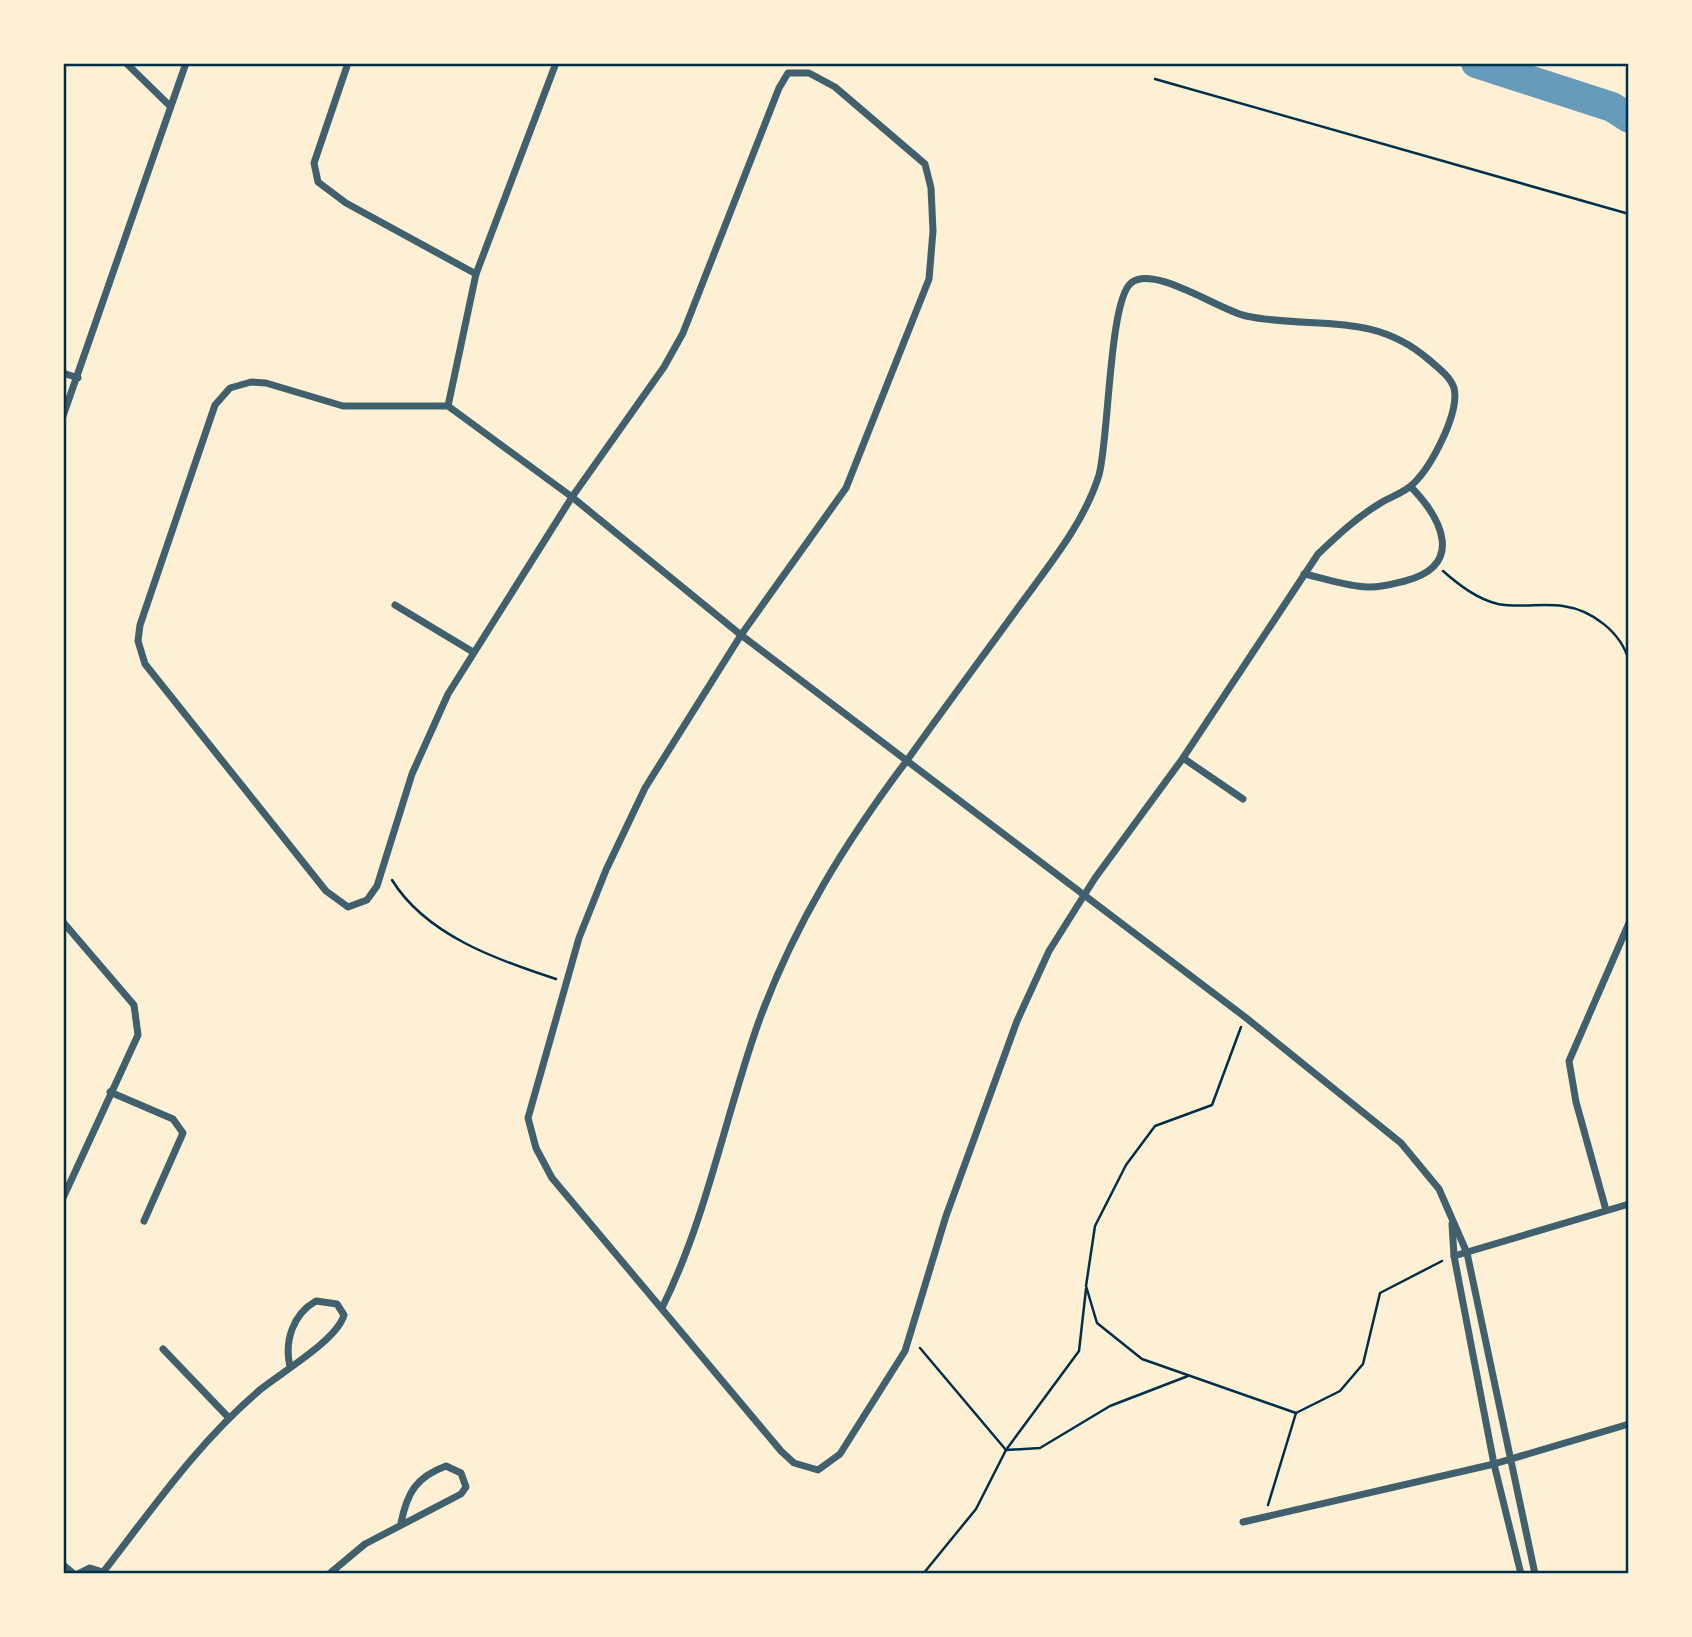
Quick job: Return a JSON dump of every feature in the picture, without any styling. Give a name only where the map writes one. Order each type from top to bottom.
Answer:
[{"type":"street","points":[[125,63],[170,106]]},
{"type":"street","points":[[63,416],[186,63]]},
{"type":"street","points":[[348,63],[314,163],[318,182],[346,203],[476,274]]},
{"type":"street","points":[[448,406],[476,274],[556,63]]},
{"type":"street","points":[[662,1308],[689,1242],[758,1025],[786,954],[820,887],[908,759],[1060,551],[1087,505],[1103,458],[1121,301],[1126,288],[1135,279],[1152,277],[1223,309],[1249,317],[1362,326],[1399,338],[1417,349],[1447,376],[1454,388],[1455,402],[1435,452],[1425,471],[1411,487],[1345,527],[1318,554],[1182,758],[1083,896],[1049,951],[1017,1021],[946,1216],[910,1336],[895,1369],[840,1454],[818,1470],[805,1469],[782,1451],[552,1178],[542,1163],[528,1118],[566,982],[592,904],[632,813],[741,635],[846,488],[920,302],[933,259],[931,188],[925,164],[835,87],[818,76],[794,72],[789,73],[779,88],[683,333],[664,368],[572,497],[473,652],[429,730],[372,893],[354,907],[343,905],[327,891],[152,675],[141,654],[140,625],[215,405],[230,388],[251,382],[266,383],[343,406],[448,406],[572,497],[741,635],[908,759],[1083,896],[1245,1017],[1377,1122],[1422,1166],[1439,1189],[1467,1253],[1535,1574]]},
{"type":"street","points":[[63,373],[78,378]]},
{"type":"street","points":[[1304,574],[1368,587],[1415,578],[1436,565],[1442,552],[1441,531],[1431,509],[1411,487]]},
{"type":"street","points":[[395,605],[473,652]]},
{"type":"street","points":[[1182,758],[1243,799]]},
{"type":"street","points":[[63,922],[134,1005],[138,1035],[63,1198]]},
{"type":"street","points":[[1606,1210],[1576,1102],[1569,1062],[1629,923]]},
{"type":"street","points":[[110,1092],[173,1119],[183,1133],[144,1222]]},
{"type":"street","points":[[1454,1256],[1629,1204]]},
{"type":"street","points":[[1452,1216],[1454,1256],[1494,1464],[1521,1574]]},
{"type":"street","points":[[63,1565],[76,1574],[90,1568],[106,1573],[192,1457],[229,1418],[290,1367],[340,1325],[344,1315],[337,1304],[316,1301],[303,1310],[289,1339],[290,1367]]},
{"type":"street","points":[[163,1349],[229,1418]]},
{"type":"street","points":[[1242,1522],[1494,1464],[1629,1424]]},
{"type":"street","points":[[329,1574],[365,1544],[461,1494],[466,1487],[464,1477],[455,1468],[446,1466],[421,1479],[408,1495],[401,1523]]},
{"type":"path","points":[[1155,79],[1629,214]]},
{"type":"path","points":[[1436,565],[1465,590],[1497,603],[1564,606],[1601,620],[1626,648],[1629,661]]},
{"type":"path","points":[[383,866],[400,894],[419,915],[510,964],[566,982]]},
{"type":"path","points":[[923,1574],[975,1509],[1006,1450],[1079,1351],[1095,1226],[1126,1165],[1155,1126],[1212,1105],[1245,1017]]},
{"type":"path","points":[[1086,1286],[1097,1323],[1142,1359],[1296,1413],[1340,1391],[1363,1364],[1380,1293],[1454,1256]]},
{"type":"path","points":[[910,1336],[1006,1450]]},
{"type":"path","points":[[1006,1450],[1040,1448],[1110,1406],[1188,1376]]},
{"type":"path","points":[[1264,1517],[1296,1413]]},
{"type":"waterway","points":[[1476,63],[1612,107],[1629,118]]}]
